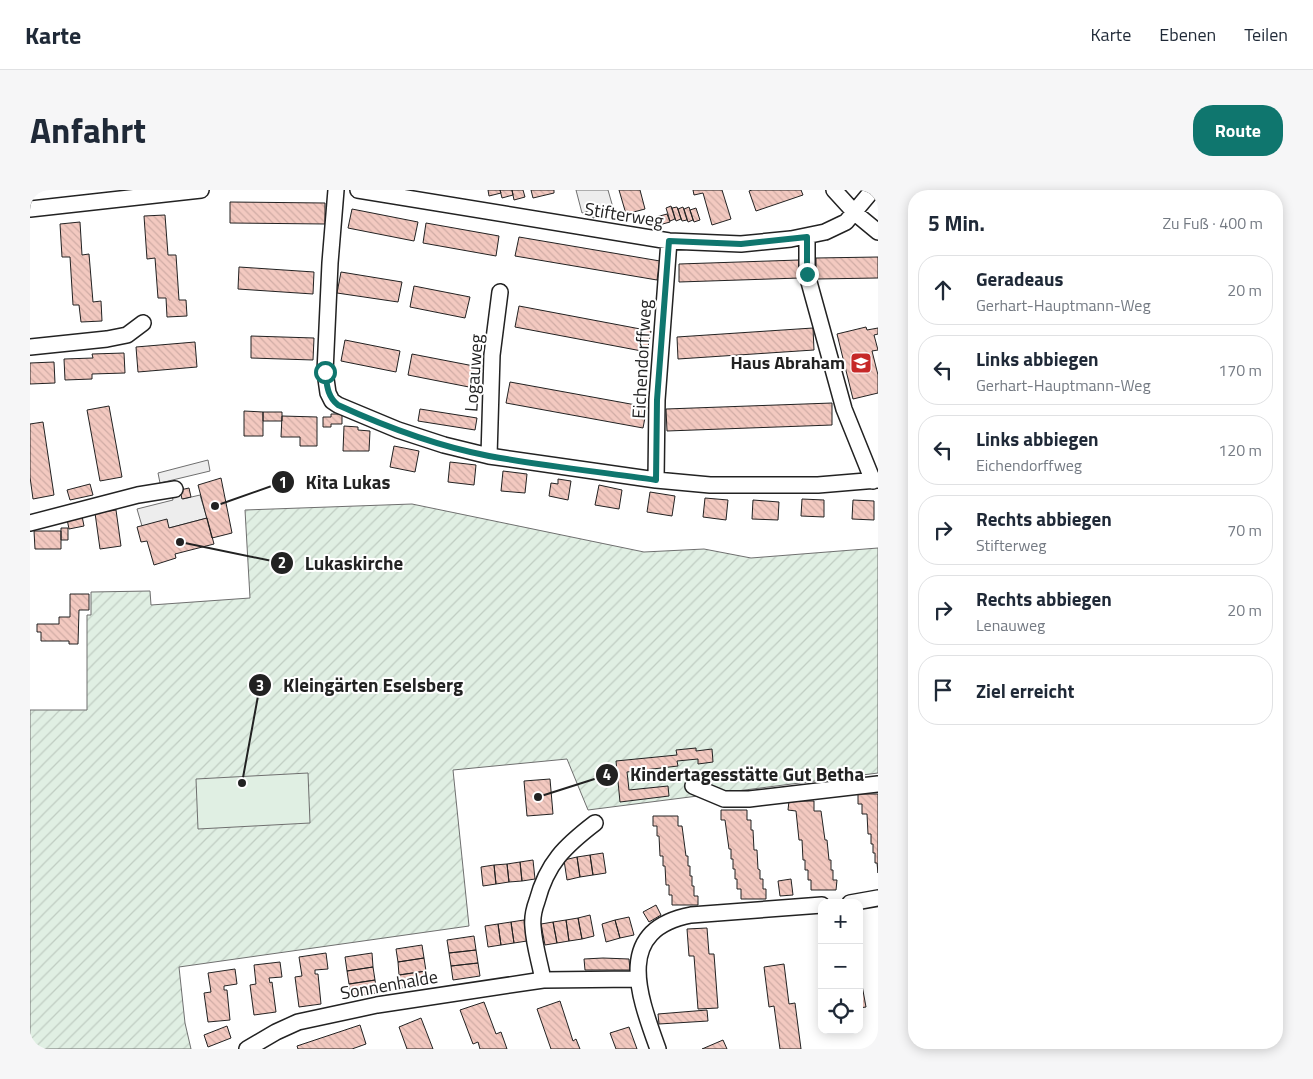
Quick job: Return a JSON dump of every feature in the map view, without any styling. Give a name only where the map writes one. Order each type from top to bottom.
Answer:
[{"type":"street","points":[[30,209],[106,195],[201,190]]},
{"type":"street","points":[[336,190],[330,263],[325,372],[328,393],[332,401],[398,430],[444,445],[489,456],[656,480],[710,485],[818,485],[876,481],[844,409],[809,282],[807,237]]},
{"type":"street","name":"Stifterweg","points":[[358,190],[669,241],[741,244],[807,237],[825,232],[840,226],[855,213],[871,192]]},
{"type":"street","points":[[834,190],[855,213],[878,232]]},
{"type":"street","name":"Eichendorffweg","points":[[656,480],[657,400],[669,241]]},
{"type":"street","name":"Logauweg","points":[[489,456],[492,355],[500,292]]},
{"type":"street","points":[[30,347],[107,339],[127,335],[143,323]]},
{"type":"street","points":[[30,523],[138,495],[175,489]]},
{"type":"street","points":[[693,786],[724,799],[749,799],[878,784]]},
{"type":"street","points":[[543,980],[533,927],[533,914],[542,882],[561,853],[595,822]]},
{"type":"street","points":[[863,901],[878,898]]},
{"type":"street","points":[[658,1049],[639,992],[638,979],[638,963],[643,945],[656,929],[665,922],[677,918],[706,913],[818,905]]},
{"type":"street","name":"Sonnenhalde","points":[[247,1049],[298,1022],[378,1005],[543,980],[638,979]]},
{"type":"green space","points":[[412,504],[644,552],[704,549],[751,558],[878,548],[878,773],[588,810],[567,759],[453,770],[469,926],[179,967],[185,1023],[191,1049],[30,1049],[30,710],[87,710],[87,615],[91,615],[91,592],[150,591],[151,605],[250,598],[245,510]]},
{"type":"green space","points":[[308,773],[310,823],[198,829],[196,779]]},
{"type":"shaded area","points":[[576,190],[608,190],[614,211],[593,218],[591,210],[582,213]]},
{"type":"shaded area","points":[[208,460],[210,471],[160,483],[158,473]]},
{"type":"shaded area","points":[[181,493],[183,499],[200,495],[207,518],[169,528],[142,526],[137,509],[173,500],[172,495]]},
{"type":"building","points":[[488,190],[500,190],[501,193],[489,196]]},
{"type":"building","points":[[500,190],[512,190],[513,195],[502,198]]},
{"type":"building","points":[[512,190],[523,190],[525,197],[514,200]]},
{"type":"building","points":[[531,190],[554,190],[554,193],[533,198]]},
{"type":"building","points":[[619,190],[640,190],[645,209],[626,214]]},
{"type":"building","points":[[693,190],[722,190],[731,219],[712,225],[703,193],[694,195]]},
{"type":"building","points":[[801,190],[803,195],[756,211],[749,191]]},
{"type":"building","points":[[230,202],[325,203],[325,224],[230,223]]},
{"type":"building","points":[[671,206],[675,219],[670,221],[666,208]]},
{"type":"building","points":[[677,207],[681,219],[676,221],[672,208]]},
{"type":"building","points":[[683,207],[687,220],[682,221],[678,209]]},
{"type":"building","points":[[689,207],[693,220],[688,222],[684,209]]},
{"type":"building","points":[[696,208],[700,220],[694,222],[690,210]]},
{"type":"building","points":[[352,209],[418,222],[414,241],[348,228]]},
{"type":"building","points":[[667,214],[670,222],[659,225],[656,217]]},
{"type":"building","points":[[165,215],[168,255],[176,255],[179,300],[186,300],[187,316],[167,317],[166,298],[158,298],[155,258],[147,259],[144,216]]},
{"type":"building","points":[[80,222],[82,255],[89,254],[93,302],[101,301],[102,321],[81,322],[79,305],[73,305],[70,257],[62,257],[60,224]]},
{"type":"building","points":[[426,223],[499,236],[496,256],[423,243]]},
{"type":"building","points":[[519,237],[660,261],[657,280],[515,256]]},
{"type":"building","points":[[878,257],[878,278],[816,279],[816,258]]},
{"type":"building","points":[[799,260],[800,278],[679,282],[679,264]]},
{"type":"building","points":[[239,267],[314,272],[313,294],[238,289]]},
{"type":"building","points":[[341,272],[402,282],[398,302],[337,293]]},
{"type":"building","points":[[414,286],[470,297],[465,318],[410,307]]},
{"type":"building","points":[[519,306],[651,331],[647,352],[515,327]]},
{"type":"building","name":"Haus Abraham","points":[[866,327],[867,330],[878,328],[878,334],[874,335],[878,350],[872,351],[878,375],[878,393],[853,399],[837,334]]},
{"type":"building","points":[[813,328],[814,350],[678,359],[677,337]]},
{"type":"building","points":[[251,336],[314,338],[313,360],[251,358]]},
{"type":"building","points":[[345,340],[400,351],[396,372],[341,361]]},
{"type":"building","points":[[195,342],[197,367],[138,372],[136,347]]},
{"type":"building","points":[[124,353],[125,373],[92,374],[92,379],[65,380],[64,359],[93,358],[92,354]]},
{"type":"building","points":[[412,354],[479,367],[474,388],[408,375]]},
{"type":"building","points":[[54,362],[55,383],[30,384],[30,363]]},
{"type":"building","points":[[510,382],[647,407],[643,428],[506,403]]},
{"type":"building","points":[[832,403],[832,425],[667,431],[666,409]]},
{"type":"building","points":[[109,406],[122,477],[100,481],[87,410]]},
{"type":"building","points":[[420,409],[477,418],[475,430],[418,421]]},
{"type":"building","points":[[244,411],[263,412],[263,436],[244,436]]},
{"type":"building","points":[[263,412],[282,412],[282,421],[263,421]]},
{"type":"building","points":[[331,414],[342,414],[342,424],[331,424],[331,427],[323,427],[323,417],[331,417]]},
{"type":"building","points":[[282,416],[317,417],[317,446],[300,446],[300,437],[281,437]]},
{"type":"building","points":[[43,422],[54,495],[33,499],[30,477],[30,424]]},
{"type":"building","points":[[344,426],[358,427],[358,430],[370,431],[369,451],[343,451]]},
{"type":"building","points":[[394,446],[419,451],[415,472],[390,467]]},
{"type":"building","points":[[450,462],[476,465],[474,485],[448,482]]},
{"type":"building","points":[[503,471],[527,474],[525,493],[501,491]]},
{"type":"building","points":[[221,478],[232,533],[212,538],[198,485]]},
{"type":"building","points":[[558,479],[571,481],[568,500],[549,496],[551,483],[558,484]]},
{"type":"building","points":[[90,484],[93,495],[70,500],[67,490]]},
{"type":"building","points":[[599,485],[622,490],[619,509],[595,505]]},
{"type":"building","points":[[189,488],[191,497],[182,499],[180,490]]},
{"type":"building","points":[[650,492],[675,496],[672,516],[647,512]]},
{"type":"building","points":[[705,498],[728,500],[726,520],[703,517]]},
{"type":"building","points":[[802,499],[824,500],[824,517],[801,516]]},
{"type":"building","points":[[753,500],[779,502],[778,520],[752,519]]},
{"type":"building","points":[[853,500],[874,501],[874,520],[852,519]]},
{"type":"building","points":[[116,510],[121,546],[100,549],[95,513]]},
{"type":"building","points":[[82,516],[84,526],[69,529],[67,519]]},
{"type":"building","points":[[207,518],[214,544],[175,554],[176,558],[154,565],[147,541],[141,542],[137,527],[167,519],[169,528]]},
{"type":"building","points":[[61,528],[68,528],[68,540],[61,540]]},
{"type":"building","points":[[34,531],[61,531],[61,549],[35,549]]},
{"type":"building","points":[[70,594],[89,594],[89,610],[79,610],[78,644],[69,644],[69,641],[41,641],[41,632],[37,632],[37,624],[59,624],[59,617],[70,617]]},
{"type":"building","points":[[696,748],[696,751],[712,749],[713,762],[698,764],[698,759],[677,761],[678,766],[627,772],[629,790],[668,786],[669,796],[620,802],[616,761],[677,755],[676,750]]},
{"type":"building","points":[[550,779],[553,814],[527,816],[524,781]]},
{"type":"building","points":[[858,794],[878,794],[878,873],[875,853],[873,853],[873,844],[871,844],[871,834],[868,834],[867,814],[862,814],[862,804],[858,804]]},
{"type":"building","points":[[789,801],[814,801],[814,811],[821,811],[829,860],[831,860],[831,870],[833,870],[833,880],[837,880],[836,890],[811,890],[811,880],[808,880],[808,870],[805,870],[805,860],[803,860],[802,840],[799,840],[796,811],[788,810]]},
{"type":"building","points":[[721,810],[747,810],[747,820],[751,820],[751,830],[753,830],[754,850],[757,850],[760,879],[763,879],[763,889],[766,889],[766,899],[741,899],[741,889],[737,889],[737,879],[735,879],[735,869],[733,869],[733,859],[731,859],[731,849],[729,849],[725,820],[721,820]]},
{"type":"building","points":[[653,816],[678,816],[678,826],[682,826],[688,866],[690,866],[690,876],[692,876],[692,886],[694,886],[694,896],[698,896],[698,905],[672,905],[669,885],[666,885],[663,856],[660,856],[657,826],[653,826]]},
{"type":"building","points":[[603,853],[606,873],[593,875],[590,855]]},
{"type":"building","points":[[590,855],[593,875],[580,877],[577,857]]},
{"type":"building","points":[[577,857],[580,877],[567,880],[564,860]]},
{"type":"building","points":[[533,860],[535,879],[522,881],[520,862]]},
{"type":"building","points":[[520,862],[522,881],[509,882],[507,864]]},
{"type":"building","points":[[507,864],[509,882],[496,884],[494,865]]},
{"type":"building","points":[[494,865],[496,884],[483,886],[481,867]]},
{"type":"building","points":[[791,879],[793,895],[780,896],[778,881]]},
{"type":"building","points":[[656,905],[661,915],[649,922],[643,912]]},
{"type":"building","points":[[590,915],[594,936],[582,939],[578,918]]},
{"type":"building","points":[[629,917],[634,935],[620,938],[615,920]]},
{"type":"building","points":[[578,918],[582,939],[569,941],[566,920]]},
{"type":"building","points":[[524,920],[527,941],[514,943],[511,922]]},
{"type":"building","points":[[566,920],[569,941],[557,943],[553,922]]},
{"type":"building","points":[[615,920],[620,938],[606,942],[602,924]]},
{"type":"building","points":[[511,922],[514,943],[501,945],[498,924]]},
{"type":"building","points":[[553,922],[557,943],[545,945],[541,924]]},
{"type":"building","points":[[498,924],[501,945],[488,947],[485,926]]},
{"type":"building","points":[[707,928],[709,954],[714,954],[718,1008],[698,1009],[694,956],[689,956],[687,929]]},
{"type":"building","points":[[474,936],[476,950],[449,953],[447,940]]},
{"type":"building","points":[[422,945],[424,958],[398,962],[396,949]]},
{"type":"building","points":[[476,950],[478,963],[451,966],[449,953]]},
{"type":"building","points":[[326,953],[328,969],[315,970],[315,974],[318,974],[321,1004],[299,1007],[295,977],[302,976],[299,957]]},
{"type":"building","points":[[372,953],[373,967],[347,971],[345,957]]},
{"type":"building","points":[[424,958],[426,971],[399,975],[398,962]]},
{"type":"building","points":[[584,959],[629,959],[630,970],[585,970]]},
{"type":"building","points":[[280,962],[282,977],[269,978],[270,983],[272,982],[276,1012],[254,1015],[250,985],[256,984],[254,965]]},
{"type":"building","points":[[478,963],[480,976],[453,980],[451,966]]},
{"type":"building","points":[[784,964],[789,1004],[795,1003],[801,1049],[780,1049],[774,1006],[769,1007],[764,967]]},
{"type":"building","points":[[373,967],[375,980],[349,984],[347,971]]},
{"type":"building","points":[[235,969],[237,984],[224,986],[224,990],[227,990],[230,1020],[208,1022],[204,993],[211,992],[208,973]]},
{"type":"building","points":[[426,971],[428,984],[401,988],[399,975]]},
{"type":"building","points":[[375,980],[377,993],[351,997],[349,984]]},
{"type":"building","points":[[863,991],[866,1007],[863,1007]]},
{"type":"building","points":[[560,1001],[573,1041],[576,1039],[580,1049],[551,1049],[537,1009]]},
{"type":"building","points":[[484,1002],[496,1034],[501,1032],[507,1049],[480,1049],[478,1042],[473,1044],[460,1010]]},
{"type":"building","points":[[707,1010],[708,1021],[659,1024],[658,1014]]},
{"type":"building","points":[[421,1018],[433,1049],[407,1049],[399,1027]]},
{"type":"building","points":[[360,1025],[366,1044],[352,1049],[298,1049],[297,1046]]},
{"type":"building","points":[[227,1026],[231,1038],[208,1047],[204,1035]]},
{"type":"building","points":[[629,1027],[637,1049],[616,1049],[610,1033]]},
{"type":"building","points":[[723,1040],[727,1049],[702,1049]]},
{"type":"place","name":"Haus Abraham","points":[[861,363]]},
{"type":"place","name":"Kita Lukas","points":[[215,506]]},
{"type":"place","name":"Lukaskirche","points":[[180,542]]},
{"type":"place","name":"Kleingärten Eselsberg","points":[[242,783]]},
{"type":"place","name":"Kindertagesstätte Gut Betha","points":[[538,797]]},
{"type":"route","points":[[325,372],[328,393],[332,401],[360,415],[398,430],[444,445],[489,456],[656,480],[657,400],[669,241],[741,244],[807,237],[807,274]]}]
